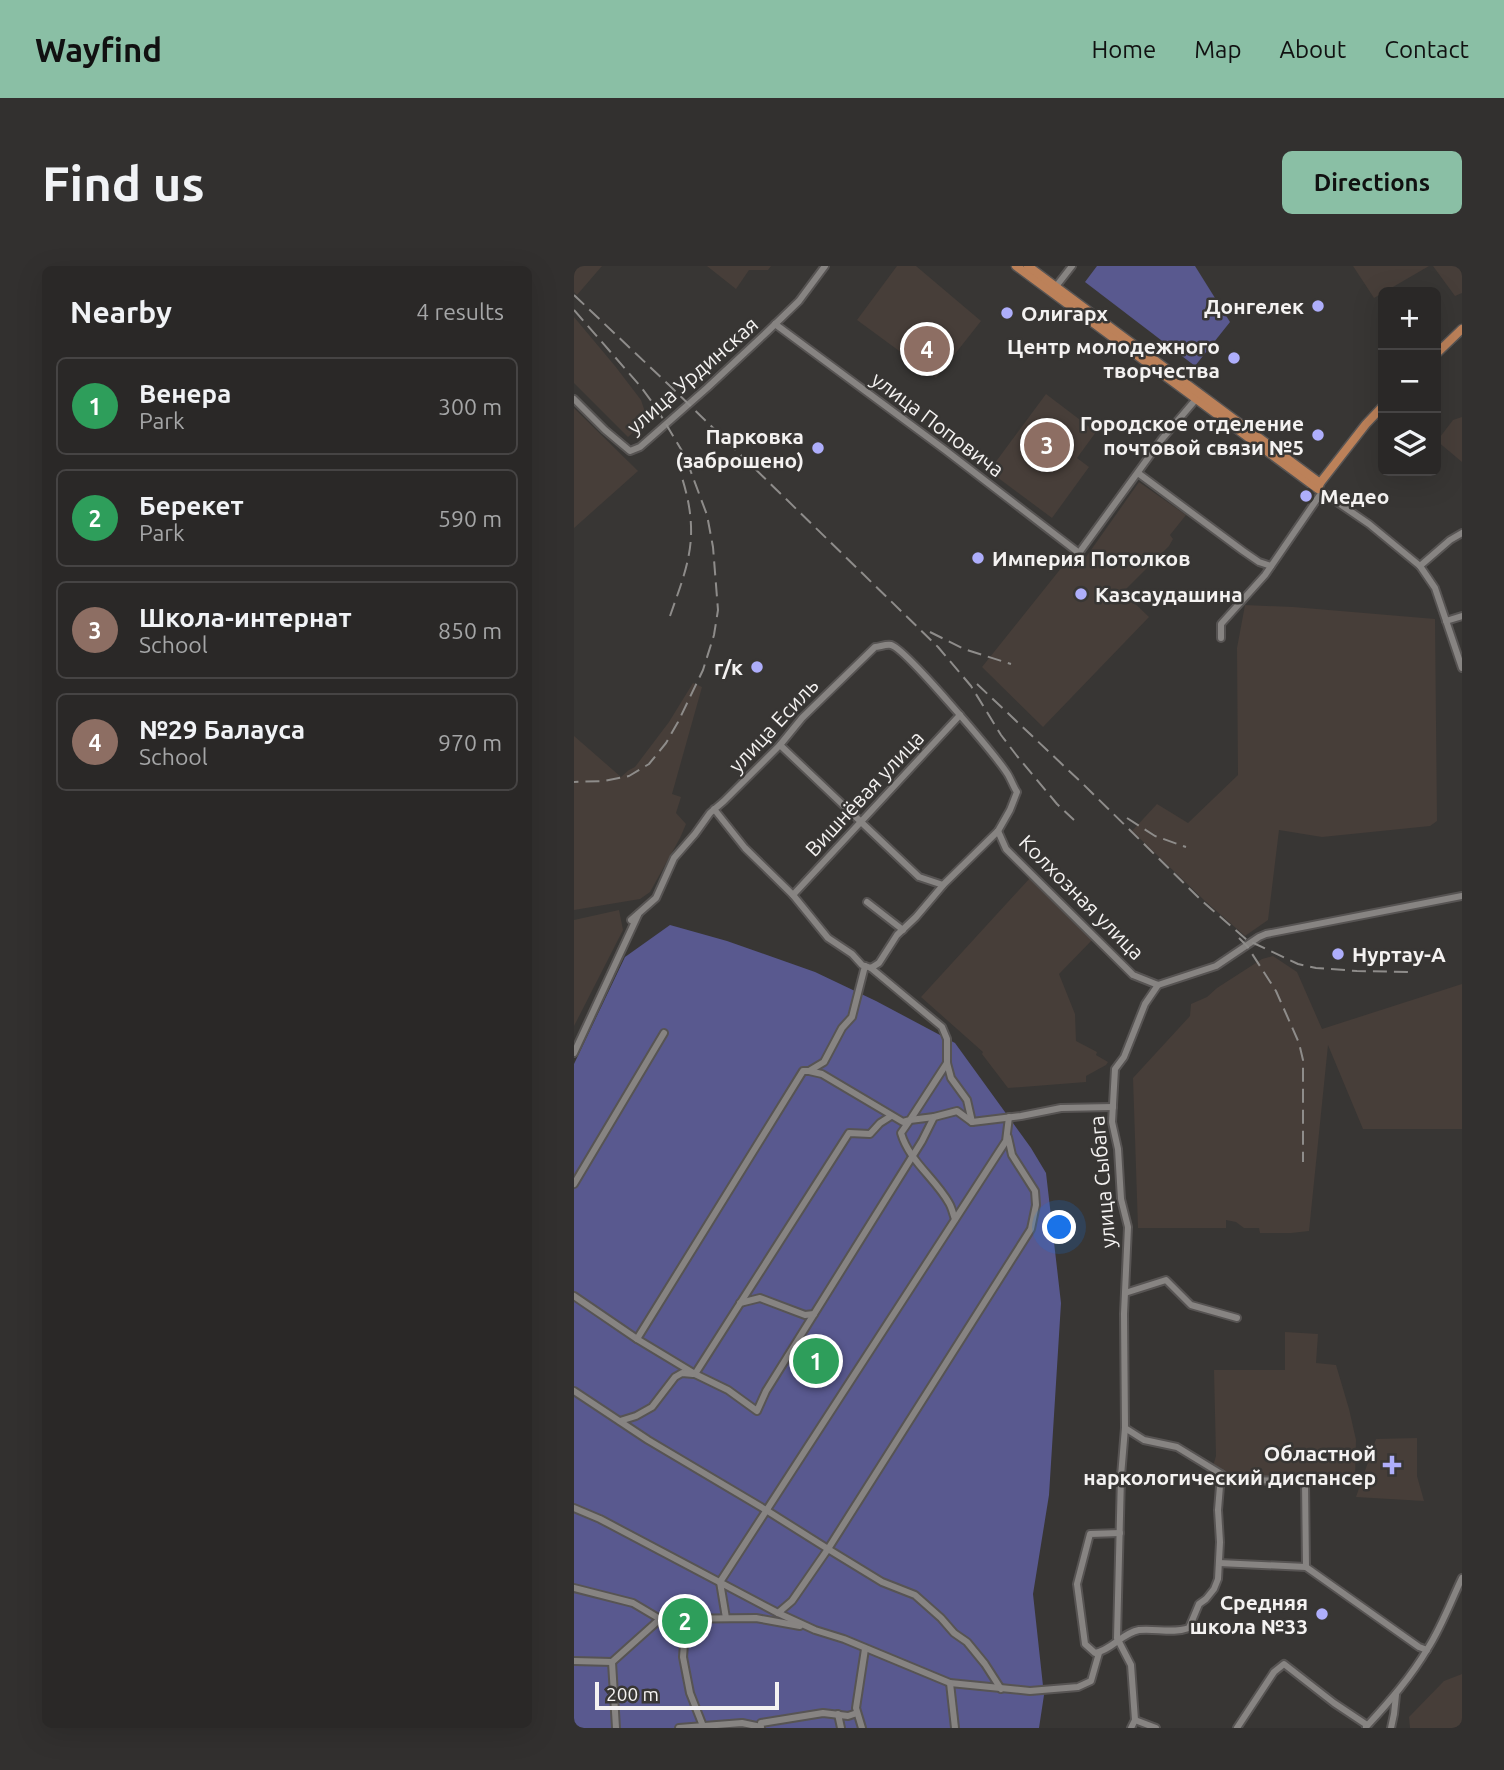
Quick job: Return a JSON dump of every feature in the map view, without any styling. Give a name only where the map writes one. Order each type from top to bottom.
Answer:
[{"type":"main road","points":[[1016,266],[1054,289]]},
{"type":"main road","points":[[1028,266],[1054,289],[1320,488],[1378,411]]},
{"type":"main road","points":[[1440,350],[1462,329]]},
{"type":"street","name":"улица Урдинская","points":[[574,399],[630,451],[640,447],[799,301],[825,266]]},
{"type":"street","points":[[1054,289],[1072,266]]},
{"type":"street","name":"улица Поповича","points":[[775,324],[946,450],[1078,555],[1138,473]]},
{"type":"street","points":[[1198,396],[1138,473],[1243,551],[1259,562],[1271,566]]},
{"type":"street","points":[[1221,638],[1221,624],[1258,584],[1320,488],[1420,566],[1435,588],[1462,668]]},
{"type":"street","points":[[1420,566],[1462,533]]},
{"type":"street","points":[[1446,621],[1462,616]]},
{"type":"street","name":"улица Есиль","points":[[631,920],[656,898],[674,858],[714,809],[875,647],[890,645],[899,649],[960,715]]},
{"type":"street","points":[[868,967],[879,963],[897,935],[998,831],[1017,792],[1007,774],[960,715]]},
{"type":"street","name":"Вишнёвая улица","points":[[793,895],[960,715]]},
{"type":"street","points":[[780,745],[919,877],[943,885]]},
{"type":"street","points":[[714,809],[745,848],[793,895],[828,938],[852,954],[942,1027],[947,1039],[947,1063],[951,1078],[967,1100],[972,1122]]},
{"type":"street","name":"Колхозная улица","points":[[998,831],[1006,849],[1133,975],[1158,985]]},
{"type":"street","points":[[1158,985],[1216,966],[1266,934],[1462,896]]},
{"type":"street","points":[[867,902],[902,930]]},
{"type":"street","points":[[574,1053],[639,913]]},
{"type":"street","points":[[809,1071],[824,1062],[830,1048],[852,1017],[868,967]]},
{"type":"street","name":"улица Сыбага","points":[[1119,1642],[1128,1227],[1121,1199],[1118,1149],[1112,1122],[1115,1069],[1124,1057],[1145,1004],[1158,985]]},
{"type":"street","points":[[574,1184],[664,1033]]},
{"type":"street","points":[[947,1063],[901,1133],[904,1143],[950,1204],[955,1219]]},
{"type":"street","points":[[637,1339],[803,1071],[822,1074],[903,1122],[957,1111],[972,1122],[1061,1108],[1113,1107]]},
{"type":"street","points":[[695,1374],[849,1132],[870,1134],[891,1116]]},
{"type":"street","points":[[574,1296],[637,1339],[727,1390],[757,1411],[766,1391],[913,1156],[934,1117]]},
{"type":"street","points":[[726,1618],[720,1582],[1006,1141],[1009,1117]]},
{"type":"street","points":[[778,1613],[792,1601],[828,1549],[1031,1229],[1037,1205],[1035,1191],[1012,1155],[1007,1132]]},
{"type":"street","points":[[1125,1293],[1166,1280],[1191,1305],[1237,1318]]},
{"type":"street","points":[[740,1303],[760,1298],[805,1315],[814,1314]]},
{"type":"street","points":[[620,1421],[652,1407],[675,1377],[682,1373],[695,1374]]},
{"type":"street","points":[[574,1391],[648,1440],[882,1582],[915,1595],[967,1642],[1001,1689]]},
{"type":"street","points":[[1125,1428],[1144,1440],[1177,1447],[1231,1480],[1305,1481],[1306,1567]]},
{"type":"street","points":[[1120,1533],[1090,1534],[1079,1573],[1077,1584],[1084,1644],[1095,1653],[1139,1630],[1178,1631],[1189,1628],[1199,1604],[1217,1584],[1220,1571],[1218,1510],[1221,1474]]},
{"type":"street","points":[[574,1508],[600,1519],[778,1613],[950,1683],[1030,1691],[1060,1690],[1091,1681],[1099,1653]]},
{"type":"street","points":[[1219,1563],[1306,1567],[1427,1650]]},
{"type":"street","points":[[1237,1728],[1274,1672],[1284,1664],[1366,1727],[1384,1709],[1427,1650],[1462,1578]]},
{"type":"street","points":[[574,1588],[633,1603],[660,1619],[756,1618],[811,1628]]},
{"type":"street","points":[[574,1661],[612,1662],[660,1619]]},
{"type":"street","points":[[686,1619],[683,1657],[690,1693],[703,1726]]},
{"type":"street","points":[[1119,1642],[1131,1665],[1135,1720],[1131,1728]]},
{"type":"street","points":[[862,1728],[856,1708],[865,1649]]},
{"type":"street","points":[[612,1662],[616,1728]]},
{"type":"street","points":[[950,1683],[955,1728]]},
{"type":"street","points":[[1391,1728],[1396,1693]]},
{"type":"street","points":[[679,1728],[742,1723],[761,1725],[823,1713],[848,1716],[857,1713]]},
{"type":"street","points":[[838,1714],[841,1728]]},
{"type":"street","points":[[1135,1720],[1156,1728]]},
{"type":"shaded area","points":[[574,266],[602,266],[577,295],[574,292]]},
{"type":"shaded area","points":[[707,266],[771,266],[768,270],[749,270],[736,289]]},
{"type":"shaded area","points":[[897,266],[916,266],[981,321],[936,378],[857,320]]},
{"type":"shaded area","points":[[1097,266],[1195,266],[1230,322],[1195,366],[1085,282]]},
{"type":"shaded area","points":[[1353,266],[1429,266],[1393,287],[1378,287],[1378,296],[1374,298]]},
{"type":"shaded area","points":[[1433,266],[1462,266],[1462,293],[1455,296]]},
{"type":"shaded area","points":[[574,317],[641,400],[645,412],[640,417],[645,422],[628,437],[574,383]]},
{"type":"shaded area","points":[[1046,394],[1096,432],[1077,458],[1089,467],[1052,518],[989,471]]},
{"type":"shaded area","points":[[574,408],[638,471],[574,528]]},
{"type":"shaded area","points":[[1462,417],[1462,462],[1441,444],[1441,436],[1453,420]]},
{"type":"shaded area","points":[[1139,482],[1186,515],[1170,535],[1173,539],[1169,546],[1123,592],[1149,617],[1043,727],[982,667],[1066,562],[1079,567]]},
{"type":"shaded area","points":[[1245,605],[1435,619],[1437,821],[1430,826],[1322,837],[1279,830],[1268,920],[1245,936],[1132,831],[1157,804],[1188,823],[1238,775],[1237,648]]},
{"type":"shaded area","points":[[693,683],[702,687],[672,794],[681,797],[676,813],[686,824],[680,838],[650,892],[640,899],[574,910],[574,736],[621,777],[635,767],[669,722]]},
{"type":"shaded area","points":[[1030,878],[1094,938],[1059,974],[1075,1014],[1076,1041],[1097,1052],[1096,1055],[1108,1062],[1086,1076],[1086,1082],[1008,1088],[983,1052],[921,997]]},
{"type":"shaded area","points":[[619,910],[623,930],[574,1026],[574,920]]},
{"type":"shaded area","points":[[670,925],[727,941],[815,972],[955,1043],[1046,1173],[1061,1303],[1049,1495],[1033,1594],[1044,1695],[1039,1728],[574,1728],[574,1064],[625,957]]},
{"type":"shaded area","points":[[1273,956],[1297,972],[1322,1029],[1462,984],[1462,1129],[1363,1129],[1328,1045],[1309,1231],[1260,1233],[1259,1228],[1244,1228],[1236,1222],[1226,1220],[1226,1228],[1138,1228],[1133,1078],[1190,1016],[1191,1004],[1207,997],[1262,959]]},
{"type":"shaded area","points":[[1285,1332],[1318,1334],[1316,1363],[1336,1365],[1356,1440],[1355,1479],[1232,1477],[1213,1466],[1216,1456],[1214,1370],[1285,1370]]},
{"type":"shaded area","name":"Областной наркологический диспансер","points":[[1417,1438],[1417,1476],[1424,1501],[1356,1497],[1376,1439]]},
{"type":"shaded area","points":[[1462,1674],[1462,1728],[1410,1728],[1409,1717],[1444,1681]]},
{"type":"railway","points":[[574,295],[938,647],[971,686],[1017,756],[1074,820]]},
{"type":"railway","points":[[574,310],[641,387],[685,456],[707,515],[713,547],[718,610],[714,635],[703,670],[666,743],[649,764],[629,776],[604,781],[574,782]]},
{"type":"railway","points":[[670,616],[686,566],[691,536],[687,497],[676,460]]},
{"type":"railway","points":[[930,632],[964,649],[1011,664]]},
{"type":"railway","points":[[977,684],[1202,901],[1247,940],[1298,964],[1316,968],[1411,972]]},
{"type":"railway","points":[[1127,818],[1155,836],[1186,847]]},
{"type":"railway","points":[[1239,938],[1276,991],[1299,1043],[1303,1060],[1303,1162]]},
{"type":"place","name":"Донгелек","points":[[1318,306]]},
{"type":"place","name":"Олигарх","points":[[1007,313]]},
{"type":"place","name":"№29 Балауса","points":[[927,349]]},
{"type":"place","name":"Центр молодежного творчества","points":[[1234,358]]},
{"type":"place","name":"Городское отделение почтовой связи №5","points":[[1318,435]]},
{"type":"place","name":"Школа-интернат","points":[[1047,445]]},
{"type":"place","name":"Парковка (заброшено)","points":[[818,448]]},
{"type":"place","name":"Медео","points":[[1306,496]]},
{"type":"place","name":"Империя Потолков","points":[[978,558]]},
{"type":"place","name":"Казсаудашина","points":[[1081,594]]},
{"type":"place","name":"г/к","points":[[757,667]]},
{"type":"place","name":"Нуртау-А","points":[[1338,954]]},
{"type":"place","name":"Венера","points":[[816,1361]]},
{"type":"place","name":"Областной наркологический диспансер","points":[[1392,1465]]},
{"type":"place","name":"Средняя школа №33","points":[[1322,1614]]},
{"type":"place","name":"Берекет","points":[[685,1621]]}]
